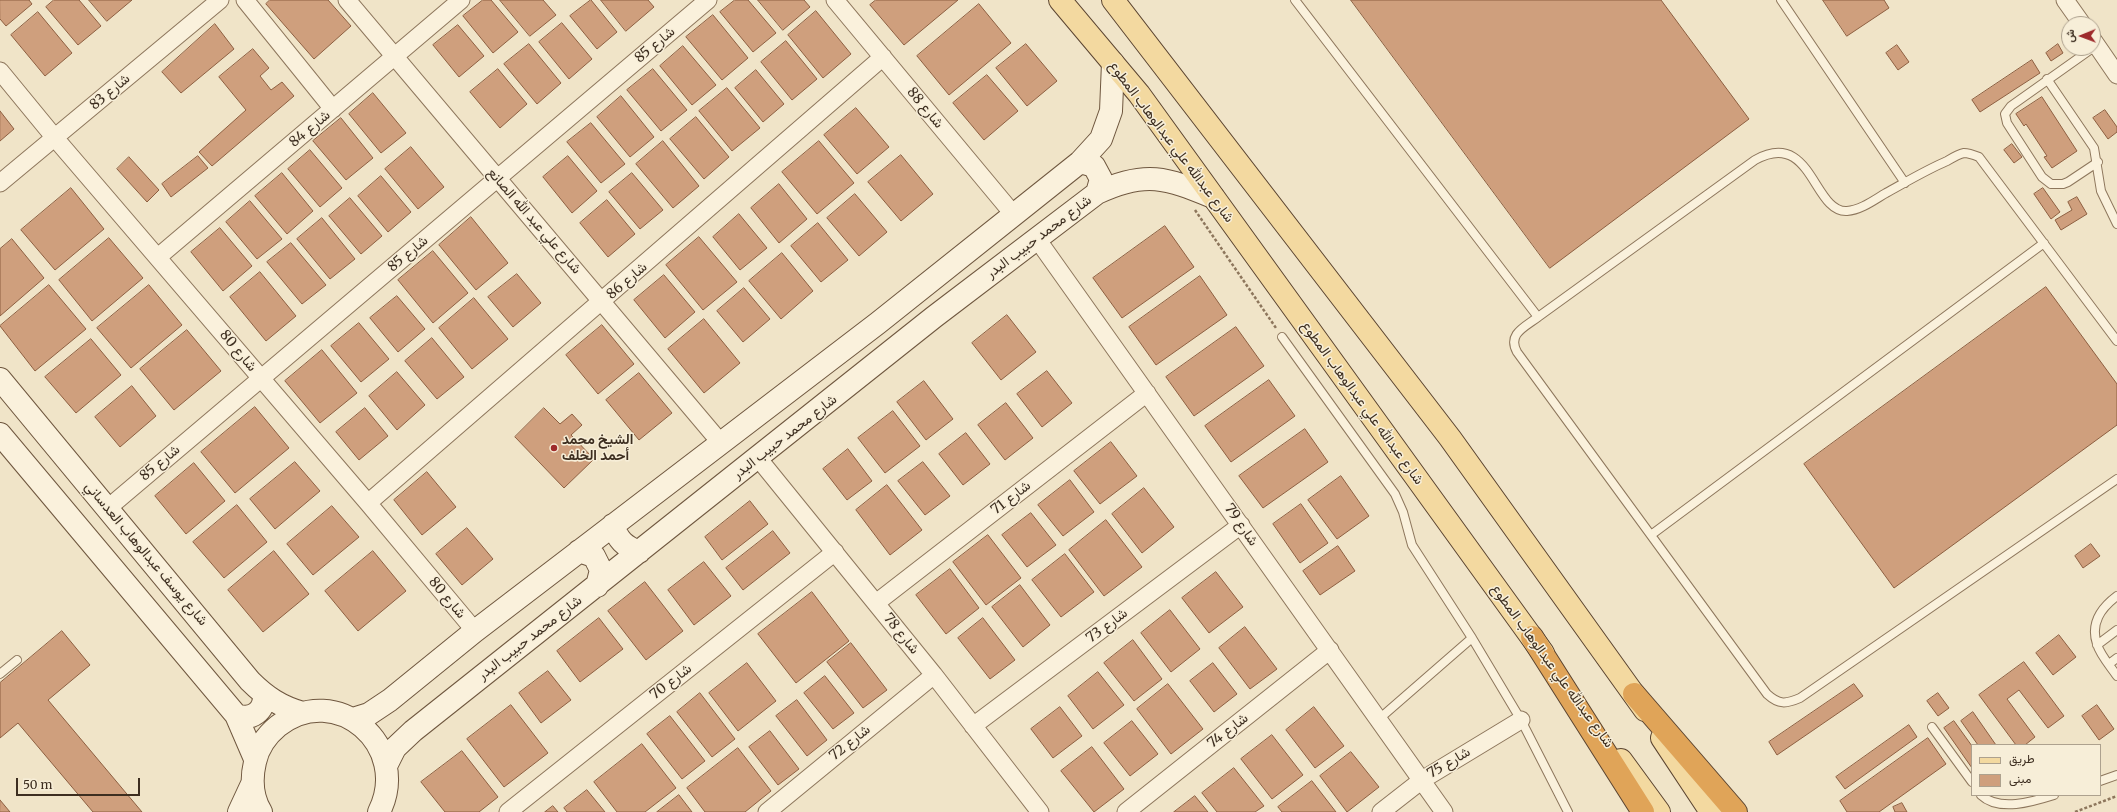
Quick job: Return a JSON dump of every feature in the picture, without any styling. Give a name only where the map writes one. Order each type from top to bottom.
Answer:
[{"type":"highway","points":[[1532,637],[1643,812]]},
{"type":"highway","points":[[1634,694],[1736,812]]},
{"type":"main road","name":"شارع عبدالله علي عبدالوهاب المطوع","points":[[1060,0],[1139,94],[1659,812]]},
{"type":"main road","points":[[1113,0],[1450,438],[1634,694],[1711,812]]},
{"type":"street","name":"شارع 83","points":[[0,183],[220,0]]},
{"type":"street","points":[[245,0],[333,109]]},
{"type":"street","name":"شارع علي عبد الله الصانع","points":[[347,0],[720,442]]},
{"type":"street","name":"شارع 84","points":[[158,257],[461,0]]},
{"type":"street","name":"شارع 85","points":[[108,508],[708,0]]},
{"type":"street","name":"شارع 88","points":[[836,0],[1014,215]]},
{"type":"street","points":[[2065,0],[2076,16]]},
{"type":"street","points":[[2101,51],[2117,75]]},
{"type":"street","name":"شارع 86","points":[[368,503],[603,302],[883,58]]},
{"type":"street","points":[[353,719],[365,716],[384,705],[475,631],[720,442],[878,323],[917,290],[1080,162],[1101,139],[1110,111],[1113,63]]},
{"type":"street","name":"شارع 80","points":[[0,71],[55,138],[368,503],[475,631]]},
{"type":"street","points":[[1080,162],[1094,166],[1098,172],[1101,179],[1097,193]]},
{"type":"street","name":"شارع محمد حبيب البدر","points":[[386,766],[395,748],[406,737],[934,317],[1097,193],[1118,183],[1146,177],[1174,181],[1213,197]]},
{"type":"street","name":"شارع 79","points":[[1037,239],[1444,812]]},
{"type":"street","points":[[917,290],[915,303],[922,314],[934,317]]},
{"type":"street","points":[[878,323],[888,328],[894,338],[895,349]]},
{"type":"street","name":"شارع يوسف عبدالوهاب العدساني","points":[[0,380],[108,508],[250,681],[264,694],[281,706],[303,713]]},
{"type":"street","name":"شارع 71","points":[[876,603],[1147,393]]},
{"type":"street","points":[[0,434],[236,715],[256,759]]},
{"type":"street","name":"شارع 78","points":[[758,458],[934,675],[1040,812]]},
{"type":"street","points":[[613,525],[617,538],[627,547],[639,552]]},
{"type":"street","name":"شارع 73","points":[[973,726],[1241,525]]},
{"type":"street","points":[[579,551],[594,556],[601,570],[596,586]]},
{"type":"street","name":"شارع 70","points":[[508,812],[835,552]]},
{"type":"street","name":"شارع 74","points":[[1126,812],[1330,650]]},
{"type":"street","name":"شارع 72","points":[[767,812],[934,675]]},
{"type":"street","points":[[236,715],[250,717],[257,714],[262,708],[264,694]]},
{"type":"street","points":[[239,812],[252,784],[256,759],[260,748],[273,730],[292,717],[313,711],[334,712],[353,719],[367,730],[378,744],[386,766],[387,792],[379,812]]},
{"type":"street","name":"شارع 75","points":[[1381,812],[1422,780],[1521,720]]},
{"type":"street","points":[[252,784],[254,797],[261,812]]},
{"type":"lane","points":[[1295,0],[1538,317]]},
{"type":"lane","points":[[1781,0],[1905,183]]},
{"type":"lane","points":[[2077,56],[2007,109],[2005,119],[2042,177],[2051,184],[2063,184],[2068,182],[2098,162]]},
{"type":"lane","points":[[2047,80],[2091,142],[2098,162],[2101,191],[2117,224]]},
{"type":"lane","points":[[2117,341],[1979,157],[1964,153],[1934,166],[1866,205],[1856,209],[1842,210],[1829,201],[1799,161],[1784,154],[1765,155],[1538,317],[1516,334],[1514,346],[1651,535],[1768,694],[1775,701],[1789,703],[1800,698],[2117,479]]},
{"type":"lane","points":[[1651,535],[2044,243]]},
{"type":"lane","points":[[1282,337],[1395,494],[1403,512],[1412,545],[1472,638],[1521,720],[1568,812]]},
{"type":"lane","points":[[2117,596],[2103,608],[2099,615],[2096,631],[2097,645],[2117,676]]},
{"type":"lane","points":[[2097,645],[2117,630]]},
{"type":"lane","points":[[1379,719],[1472,638]]},
{"type":"lane","points":[[2109,664],[2117,658]]},
{"type":"lane","points":[[0,674],[17,660]]},
{"type":"lane","points":[[1932,727],[1971,781]]},
{"type":"lane","points":[[2101,781],[2117,775]]},
{"type":"lane","points":[[1982,796],[1997,807],[2014,808],[2051,796]]},
{"type":"path","points":[[1192,207],[1282,337]]},
{"type":"path","points":[[2075,812],[2117,796]]},
{"type":"building","points":[[0,0],[29,0],[32,4],[6,26],[0,19]]},
{"type":"building","points":[[54,0],[79,0],[101,26],[78,45],[46,7]]},
{"type":"building","points":[[89,0],[132,0],[107,21]]},
{"type":"building","points":[[270,0],[328,0],[351,26],[314,59],[266,4]]},
{"type":"building","points":[[483,0],[491,0],[518,32],[493,53],[463,16]]},
{"type":"building","points":[[500,0],[543,0],[556,15],[530,36]]},
{"type":"building","points":[[591,0],[617,32],[597,49],[570,16]]},
{"type":"building","points":[[601,0],[648,0],[654,7],[626,31]]},
{"type":"building","points":[[735,0],[748,0],[776,33],[753,52],[720,12]]},
{"type":"building","points":[[758,0],[804,0],[810,7],[783,30]]},
{"type":"building","points":[[876,0],[958,0],[904,45],[870,5]]},
{"type":"building","points":[[1351,0],[1661,0],[1749,119],[1550,268]]},
{"type":"building","points":[[1823,0],[1884,0],[1889,8],[1847,36]]},
{"type":"building","points":[[979,4],[1011,43],[949,95],[917,56]]},
{"type":"building","points":[[816,11],[851,54],[823,78],[788,35]]},
{"type":"building","points":[[38,12],[72,53],[45,76],[11,35]]},
{"type":"building","points":[[713,15],[748,58],[722,80],[686,37]]},
{"type":"building","points":[[562,23],[592,59],[569,79],[539,42]]},
{"type":"building","points":[[215,24],[234,49],[181,93],[162,72]]},
{"type":"building","points":[[458,25],[484,56],[459,77],[433,45]]},
{"type":"building","points":[[786,41],[817,79],[792,100],[761,62]]},
{"type":"building","points":[[529,44],[561,83],[537,104],[504,64]]},
{"type":"building","points":[[1026,44],[1057,81],[1027,106],[996,68]]},
{"type":"building","points":[[2058,44],[2061,49],[2061,54],[2051,61],[2046,53]]},
{"type":"building","points":[[1897,45],[1909,62],[1898,70],[1886,53]]},
{"type":"building","points":[[683,46],[716,85],[692,105],[660,66]]},
{"type":"building","points":[[253,49],[269,68],[260,76],[271,90],[282,82],[294,96],[212,166],[199,152],[246,110],[219,77]]},
{"type":"building","points":[[2032,60],[2040,73],[1980,112],[1972,100]]},
{"type":"building","points":[[498,69],[527,104],[500,128],[470,92]]},
{"type":"building","points":[[653,69],[687,110],[661,131],[627,90]]},
{"type":"building","points":[[756,70],[784,104],[763,122],[735,88]]},
{"type":"building","points":[[987,75],[1018,111],[984,140],[953,103]]},
{"type":"building","points":[[727,88],[760,128],[732,151],[699,111]]},
{"type":"building","points":[[373,93],[406,133],[381,153],[349,114]]},
{"type":"building","points":[[621,96],[654,137],[630,157],[597,117]]},
{"type":"building","points":[[2042,97],[2077,151],[2052,168],[2044,157],[2047,156],[2026,124],[2024,126],[2016,114]]},
{"type":"building","points":[[856,108],[889,147],[857,174],[824,135]]},
{"type":"building","points":[[2105,110],[2117,127],[2117,132],[2108,139],[2093,118]]},
{"type":"building","points":[[0,111],[14,129],[0,141]]},
{"type":"building","points":[[696,117],[729,157],[704,179],[670,139]]},
{"type":"building","points":[[341,118],[373,158],[346,180],[313,141]]},
{"type":"building","points":[[591,123],[625,164],[601,183],[567,142]]},
{"type":"building","points":[[663,141],[699,186],[673,208],[636,164]]},
{"type":"building","points":[[819,141],[854,183],[817,214],[782,172]]},
{"type":"building","points":[[2012,144],[2022,157],[2014,163],[2004,150]]},
{"type":"building","points":[[411,147],[444,187],[418,209],[385,169]]},
{"type":"building","points":[[310,150],[342,188],[320,207],[288,169]]},
{"type":"building","points":[[901,155],[933,194],[901,221],[868,182]]},
{"type":"building","points":[[198,156],[208,168],[171,197],[162,184]]},
{"type":"building","points":[[568,156],[597,191],[572,213],[543,177]]},
{"type":"building","points":[[129,157],[159,190],[147,202],[117,169]]},
{"type":"building","points":[[282,173],[313,211],[287,234],[255,196]]},
{"type":"building","points":[[632,173],[663,210],[640,229],[609,192]]},
{"type":"building","points":[[381,176],[411,212],[388,232],[358,196]]},
{"type":"building","points":[[779,184],[807,219],[779,243],[751,208]]},
{"type":"building","points":[[71,188],[104,229],[55,270],[21,230]]},
{"type":"building","points":[[2043,188],[2060,212],[2051,219],[2034,194]]},
{"type":"building","points":[[855,194],[887,232],[859,256],[827,218]]},
{"type":"building","points":[[2077,197],[2087,214],[2061,230],[2055,220],[2072,210],[2068,202]]},
{"type":"building","points":[[350,198],[382,236],[361,254],[329,216]]},
{"type":"building","points":[[607,200],[635,234],[608,257],[580,223]]},
{"type":"building","points":[[250,201],[282,239],[257,259],[226,222]]},
{"type":"building","points":[[739,214],[767,248],[740,270],[713,237]]},
{"type":"building","points":[[471,217],[508,263],[476,290],[439,245]]},
{"type":"building","points":[[322,218],[355,259],[330,279],[297,239]]},
{"type":"building","points":[[818,223],[848,260],[821,282],[791,246]]},
{"type":"building","points":[[1165,226],[1194,267],[1122,318],[1093,278]]},
{"type":"building","points":[[220,228],[252,266],[223,291],[191,252]]},
{"type":"building","points":[[699,237],[737,282],[703,310],[666,265]]},
{"type":"building","points":[[109,238],[143,278],[92,321],[59,280]]},
{"type":"building","points":[[12,239],[44,278],[0,316],[0,249]]},
{"type":"building","points":[[291,243],[326,285],[302,304],[267,262]]},
{"type":"building","points":[[433,251],[468,293],[433,323],[398,280]]},
{"type":"building","points":[[782,253],[813,291],[781,319],[749,281]]},
{"type":"building","points":[[260,272],[296,316],[266,341],[230,297]]},
{"type":"building","points":[[517,274],[541,303],[513,327],[488,297]]},
{"type":"building","points":[[664,275],[695,312],[665,338],[634,300]]},
{"type":"building","points":[[1200,276],[1227,315],[1156,365],[1129,327]]},
{"type":"building","points":[[49,285],[86,329],[35,371],[0,326]]},
{"type":"building","points":[[149,285],[182,325],[131,368],[97,328]]},
{"type":"building","points":[[2046,287],[2117,384],[2117,425],[1894,588],[1804,464]]},
{"type":"building","points":[[744,288],[770,319],[743,342],[717,311]]},
{"type":"building","points":[[397,296],[425,329],[398,352],[370,318]]},
{"type":"building","points":[[474,298],[508,339],[472,369],[439,328]]},
{"type":"building","points":[[1007,315],[1036,352],[1001,380],[972,343]]},
{"type":"building","points":[[704,319],[740,363],[704,393],[668,349]]},
{"type":"building","points":[[359,323],[389,359],[361,382],[331,346]]},
{"type":"building","points":[[602,325],[634,364],[598,394],[566,355]]},
{"type":"building","points":[[1236,327],[1264,366],[1194,416],[1166,377]]},
{"type":"building","points":[[187,330],[221,371],[174,410],[140,369]]},
{"type":"building","points":[[432,338],[464,377],[437,399],[405,361]]},
{"type":"building","points":[[91,339],[121,375],[76,413],[45,377]]},
{"type":"building","points":[[322,350],[357,393],[320,423],[285,381]]},
{"type":"building","points":[[1047,371],[1072,403],[1042,427],[1017,394]]},
{"type":"building","points":[[397,372],[425,405],[397,430],[369,396]]},
{"type":"building","points":[[639,373],[672,413],[639,440],[606,400]]},
{"type":"building","points":[[1269,380],[1295,416],[1231,462],[1205,426]]},
{"type":"building","points":[[924,381],[953,419],[926,440],[897,402]]},
{"type":"building","points":[[132,386],[156,416],[120,447],[95,417]]},
{"type":"building","points":[[1006,403],[1033,438],[1005,460],[978,425]]},
{"type":"building","points":[[255,407],[289,448],[235,493],[201,452]]},
{"type":"building","points":[[365,408],[388,436],[359,460],[336,432]]},
{"type":"building","name":"الشيخ محمد أحمد الخلف","points":[[544,408],[560,424],[572,414],[582,425],[571,435],[594,459],[564,488],[515,437]]},
{"type":"building","points":[[893,411],[920,446],[885,473],[858,438]]},
{"type":"building","points":[[1305,429],[1328,462],[1263,508],[1239,476]]},
{"type":"building","points":[[966,433],[990,464],[963,485],[939,454]]},
{"type":"building","points":[[1111,442],[1137,476],[1100,504],[1074,471]]},
{"type":"building","points":[[848,449],[872,481],[847,500],[823,469]]},
{"type":"building","points":[[295,462],[320,491],[275,529],[250,499]]},
{"type":"building","points":[[923,462],[950,496],[925,515],[898,481]]},
{"type":"building","points":[[194,463],[225,501],[186,534],[155,496]]},
{"type":"building","points":[[427,472],[456,507],[422,535],[394,500]]},
{"type":"building","points":[[1341,476],[1369,516],[1337,539],[1308,500]]},
{"type":"building","points":[[1070,480],[1094,512],[1063,536],[1038,505]]},
{"type":"building","points":[[887,485],[922,530],[890,555],[856,510]]},
{"type":"building","points":[[1144,488],[1174,527],[1142,553],[1112,514]]},
{"type":"building","points":[[750,501],[768,524],[722,560],[705,537]]},
{"type":"building","points":[[1301,504],[1328,543],[1300,563],[1273,524]]},
{"type":"building","points":[[237,505],[267,542],[224,578],[193,542]]},
{"type":"building","points":[[332,506],[359,537],[313,575],[287,544]]},
{"type":"building","points":[[1031,513],[1056,545],[1027,567],[1002,535]]},
{"type":"building","points":[[1106,520],[1142,567],[1104,596],[1069,550]]},
{"type":"building","points":[[467,528],[493,559],[462,585],[436,554]]},
{"type":"building","points":[[773,531],[790,553],[743,590],[726,568]]},
{"type":"building","points":[[988,535],[1021,578],[986,605],[953,562]]},
{"type":"building","points":[[2091,544],[2100,556],[2083,568],[2075,556]]},
{"type":"building","points":[[1338,546],[1355,571],[1320,595],[1303,571]]},
{"type":"building","points":[[274,551],[309,594],[263,632],[228,590]]},
{"type":"building","points":[[373,551],[406,591],[358,631],[325,591]]},
{"type":"building","points":[[1065,554],[1094,592],[1061,617],[1032,580]]},
{"type":"building","points":[[704,562],[731,596],[694,625],[668,590]]},
{"type":"building","points":[[950,569],[979,608],[946,634],[916,595]]},
{"type":"building","points":[[1216,572],[1243,607],[1209,633],[1182,598]]},
{"type":"building","points":[[645,582],[683,631],[646,660],[608,611]]},
{"type":"building","points":[[1020,585],[1050,625],[1023,647],[992,607]]},
{"type":"building","points":[[812,592],[849,641],[796,683],[758,634]]},
{"type":"building","points":[[1170,610],[1200,649],[1171,672],[1141,633]]},
{"type":"building","points":[[599,618],[623,649],[580,682],[557,651]]},
{"type":"building","points":[[983,618],[1015,660],[990,679],[958,638]]},
{"type":"building","points":[[1245,627],[1277,669],[1250,689],[1219,648]]},
{"type":"building","points":[[62,631],[90,665],[48,700],[142,812],[93,812],[18,723],[0,738],[0,683]]},
{"type":"building","points":[[2059,635],[2076,657],[2053,675],[2036,653]]},
{"type":"building","points":[[1133,640],[1162,679],[1134,701],[1104,663]]},
{"type":"building","points":[[851,643],[887,690],[863,708],[827,662]]},
{"type":"building","points":[[2024,662],[2064,716],[2048,728],[2019,690],[2007,699],[2035,737],[2026,744],[2015,744],[1979,695]]},
{"type":"building","points":[[747,663],[776,701],[738,731],[709,693]]},
{"type":"building","points":[[1213,663],[1237,694],[1214,712],[1190,681]]},
{"type":"building","points":[[548,671],[571,700],[541,723],[519,693]]},
{"type":"building","points":[[1098,672],[1124,705],[1093,729],[1068,696]]},
{"type":"building","points":[[825,676],[854,713],[833,729],[804,693]]},
{"type":"building","points":[[1168,684],[1203,729],[1171,754],[1137,709]]},
{"type":"building","points":[[1854,684],[1863,696],[1777,755],[1769,742]]},
{"type":"building","points":[[700,693],[735,739],[712,757],[677,712]]},
{"type":"building","points":[[1938,693],[1949,708],[1938,716],[1927,701]]},
{"type":"building","points":[[797,700],[827,740],[807,756],[776,716]]},
{"type":"building","points":[[511,705],[548,753],[504,787],[467,739]]},
{"type":"building","points":[[2097,705],[2114,729],[2099,740],[2082,716]]},
{"type":"building","points":[[1060,707],[1082,736],[1053,758],[1031,729]]},
{"type":"building","points":[[1314,707],[1344,746],[1315,768],[1286,730]]},
{"type":"building","points":[[1973,712],[1995,744],[1977,744],[1961,721]]},
{"type":"building","points":[[670,716],[705,761],[682,779],[647,734]]},
{"type":"building","points":[[1132,721],[1158,754],[1130,776],[1104,743]]},
{"type":"building","points":[[1954,721],[1971,745],[1971,767],[1944,728]]},
{"type":"building","points":[[1909,725],[1917,737],[1845,789],[1836,777]]},
{"type":"building","points":[[770,731],[799,769],[778,785],[749,747]]},
{"type":"building","points":[[1272,735],[1303,775],[1272,799],[1241,759]]},
{"type":"building","points":[[1928,738],[1946,764],[1879,812],[1847,812],[1840,801]]},
{"type":"building","points":[[642,744],[676,788],[645,812],[617,812],[594,782]]},
{"type":"building","points":[[1092,747],[1124,789],[1094,812],[1061,771]]},
{"type":"building","points":[[738,748],[771,791],[745,812],[705,812],[687,788]]},
{"type":"building","points":[[462,751],[498,797],[479,812],[445,812],[421,782]]},
{"type":"building","points":[[1351,752],[1379,787],[1347,812],[1320,776]]},
{"type":"building","points":[[1234,768],[1264,806],[1255,812],[1217,812],[1202,793]]},
{"type":"building","points":[[1312,781],[1336,812],[1282,812],[1278,807]]},
{"type":"building","points":[[587,790],[605,812],[567,812],[564,808]]},
{"type":"building","points":[[679,795],[692,812],[657,812]]},
{"type":"building","points":[[1195,796],[1208,812],[1174,812]]},
{"type":"building","points":[[0,800],[10,812],[0,812]]},
{"type":"building","points":[[1902,803],[1907,812],[1895,812],[1893,807]]},
{"type":"building","points":[[553,806],[558,812],[545,812]]},
{"type":"place","name":"الشيخ محمد أحمد الخلف","points":[[554,448]]}]
